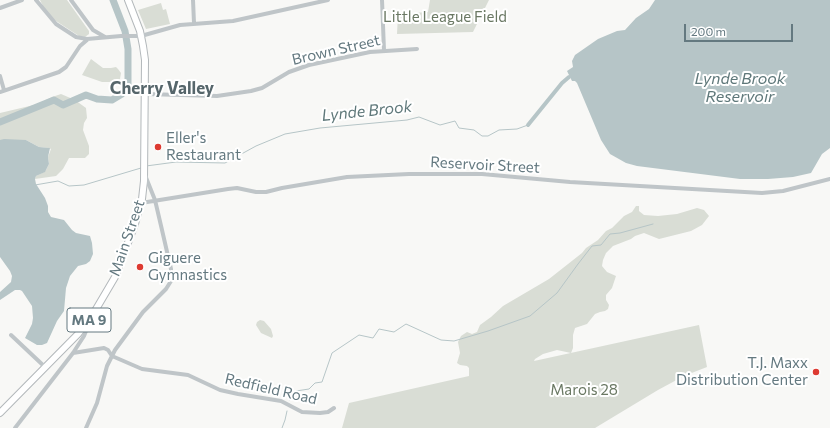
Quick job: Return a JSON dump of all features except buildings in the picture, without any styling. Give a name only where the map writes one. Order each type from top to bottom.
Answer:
[{"type":"highway","name":"Main Street","points":[[0,413],[78,334],[91,318],[115,277],[135,224],[141,203],[145,168],[144,53],[141,36],[128,0]]},
{"type":"street","points":[[0,8],[22,0]]},
{"type":"street","points":[[36,0],[56,24],[78,38],[90,40]]},
{"type":"street","points":[[71,0],[93,30],[105,37]]},
{"type":"street","points":[[193,0],[194,23]]},
{"type":"street","points":[[0,76],[2,91],[60,72],[66,67],[80,46],[90,40],[105,37],[141,36],[180,25],[236,20],[307,2],[328,0]]},
{"type":"street","points":[[382,0],[384,50]]},
{"type":"street","name":"Brown Street","points":[[145,94],[217,96],[251,92],[262,88],[289,72],[304,66],[384,50],[417,49]]},
{"type":"street","points":[[86,428],[97,403],[104,373],[112,356],[143,312],[166,289],[171,281],[171,269],[155,200],[145,168]]},
{"type":"street","name":"Reservoir Street","points":[[141,203],[231,189],[266,192],[347,177],[410,174],[482,174],[570,182],[762,193],[783,191],[830,179]]},
{"type":"street","points":[[15,428],[73,353],[84,336],[91,318]]},
{"type":"street","points":[[11,335],[45,367]]},
{"type":"street","name":"Redfield Road","points":[[73,353],[102,348],[108,350],[112,356],[142,369],[188,375],[220,390],[281,401],[307,413],[324,413],[334,408]]},
{"type":"green space","points":[[40,0],[67,0],[89,31],[89,34],[85,37],[79,36],[53,19],[45,10]]},
{"type":"green space","name":"Little League Field","points":[[430,0],[489,0],[473,32],[397,34],[398,14],[428,12]]},
{"type":"green space","points":[[161,3],[163,10],[166,9],[170,24],[146,29],[138,10]]},
{"type":"green space","points":[[91,59],[103,68],[116,67],[121,73],[120,79],[118,81],[102,82],[82,75]]},
{"type":"green space","points":[[61,94],[75,100],[86,108],[87,118],[84,123],[83,130],[89,146],[89,154],[85,158],[69,158],[63,169],[56,176],[35,179],[36,176],[46,170],[49,164],[48,157],[51,149],[39,147],[26,140],[0,140],[0,113],[38,104]]},
{"type":"green space","name":"Marois 28","points":[[636,206],[639,206],[639,211],[644,215],[658,216],[677,214],[697,208],[704,210],[709,216],[702,225],[691,231],[659,239],[644,233],[613,246],[606,253],[602,266],[607,272],[616,276],[612,288],[606,295],[606,300],[609,305],[608,309],[595,314],[587,324],[575,328],[571,353],[699,325],[707,367],[684,376],[658,390],[595,428],[342,428],[349,403],[469,376],[469,368],[457,363],[460,353],[458,342],[461,336],[467,332],[472,334],[477,332],[480,325],[503,306],[549,279],[582,253],[586,248],[598,240],[624,216],[632,212]],"holes":[[[557,350],[571,353],[534,361],[543,354]]]},
{"type":"green space","points":[[260,320],[264,321],[271,329],[273,336],[272,338],[261,333],[256,325]]},
{"type":"water","name":"Lynde Brook Reservoir","points":[[655,0],[830,0],[830,148],[822,154],[811,173],[793,177],[740,179],[637,166],[626,163],[610,154],[601,140],[577,83],[572,81],[567,71],[573,67],[572,61],[575,55],[598,39],[617,31],[625,30],[636,18],[649,9]]},
{"type":"water","points":[[0,140],[26,140],[39,147],[50,148],[48,157],[49,164],[45,172],[36,176],[35,179],[36,184],[45,198],[48,206],[48,212],[51,217],[64,220],[76,233],[90,236],[92,243],[93,254],[90,261],[86,264],[78,266],[70,276],[66,288],[64,311],[57,321],[47,343],[42,345],[37,345],[25,338],[32,324],[33,318],[32,306],[22,291],[15,290],[0,300],[0,292],[11,282],[12,276],[0,257]]},
{"type":"waterway","points":[[0,122],[54,100],[63,105],[86,95],[97,99],[112,100],[122,94],[128,86],[128,49],[125,31],[113,0]]},
{"type":"waterway","name":"Lynde Brook","points":[[528,125],[562,83],[569,77]]},
{"type":"waterway","name":"Lynde Brook","points":[[146,166],[176,162],[225,163],[256,146],[285,134],[320,128],[407,120],[419,117],[440,125],[455,121],[459,128],[474,130],[482,136],[488,136],[499,130],[517,129],[528,125]]},
{"type":"waterway","name":"Lynde Brook","points":[[35,185],[58,181],[69,186],[84,185],[141,168]]},
{"type":"waterway","points":[[290,400],[296,391],[309,389],[315,383],[322,382],[332,353],[359,335],[373,338],[379,329],[394,332],[406,324],[441,340],[454,341],[530,316],[557,293],[592,246],[601,245],[610,234],[620,233],[653,224]]},
{"type":"waterway","points":[[282,428],[287,411]]},
{"type":"place","name":"Eller's Restaurant","points":[[158,147]]},
{"type":"place","name":"Giguere Gymnastics","points":[[140,267]]},
{"type":"place","name":"T.J. Maxx Distribution Center","points":[[816,372]]},
{"type":"district","name":"Cherry Valley","points":[[162,88]]}]
